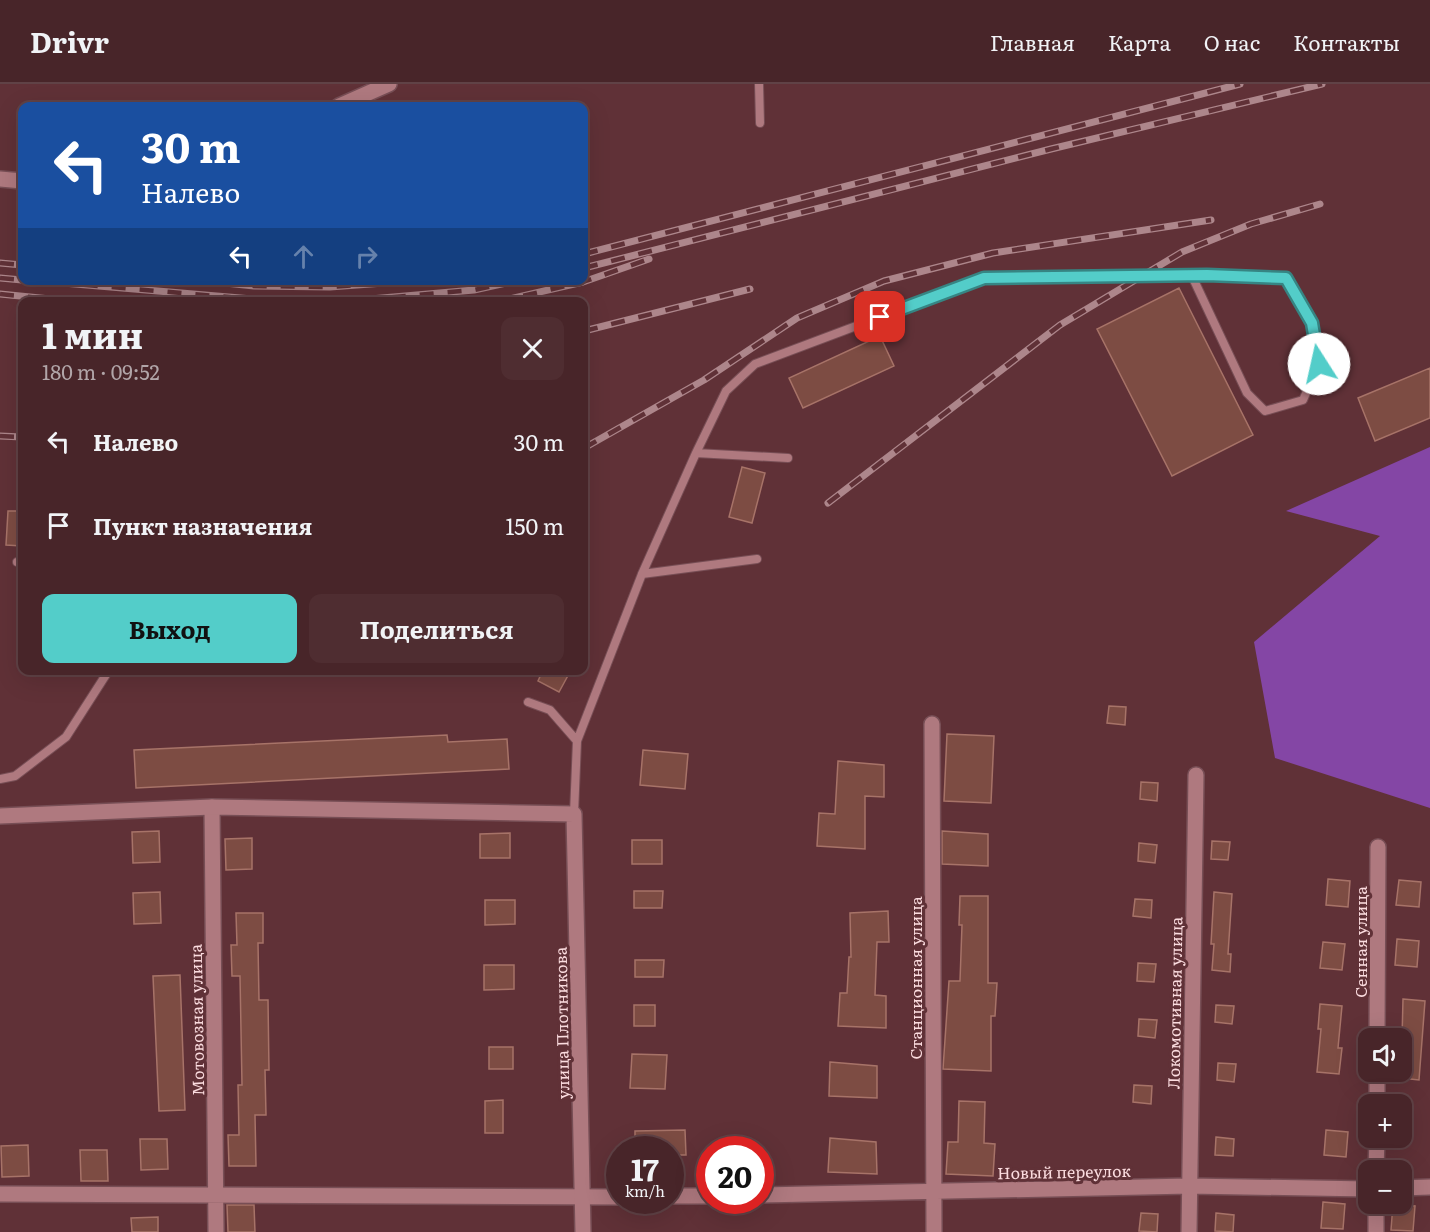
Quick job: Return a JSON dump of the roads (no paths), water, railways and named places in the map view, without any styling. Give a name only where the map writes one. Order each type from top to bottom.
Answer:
[{"type":"street","points":[[348,102],[389,84]]},
{"type":"street","points":[[0,179],[18,181]]},
{"type":"street","name":"Станционная улица","points":[[932,724],[934,1232]]},
{"type":"street","name":"Локомотивная улица","points":[[1189,1232],[1196,776]]},
{"type":"street","points":[[0,816],[212,807],[574,814]]},
{"type":"street","name":"Мотовозная улица","points":[[212,807],[216,1232]]},
{"type":"street","name":"улица Плотникова","points":[[574,814],[583,1232]]},
{"type":"street","name":"Сенная улица","points":[[1377,1028],[1378,847]]},
{"type":"street","name":"Новый переулок","points":[[774,1195],[1189,1186],[1358,1189]]},
{"type":"street","points":[[1412,1188],[1430,1187]]},
{"type":"street","points":[[0,1194],[606,1197]]},
{"type":"street","points":[[1376,1214],[1376,1232]]},
{"type":"lane","points":[[759,84],[760,123]]},
{"type":"lane","points":[[574,814],[577,741],[642,574],[726,391],[755,364],[984,278],[1192,276],[1286,278],[1312,323],[1319,364],[1303,400],[1265,411],[1247,393],[1192,276]]},
{"type":"lane","points":[[696,453],[788,458]]},
{"type":"lane","points":[[642,574],[757,559]]},
{"type":"lane","points":[[0,779],[15,776],[66,737],[106,675]]},
{"type":"lane","points":[[528,702],[549,710],[577,741]]},
{"type":"railway","points":[[588,253],[1240,84]]},
{"type":"railway","points":[[588,267],[1051,149],[1322,84]]},
{"type":"railway","points":[[828,503],[1060,325],[1182,252],[1251,224],[1320,204]]},
{"type":"railway","points":[[588,446],[704,380],[797,318],[884,281],[993,253],[1211,220]]},
{"type":"railway","points":[[588,280],[649,259]]},
{"type":"railway","points":[[0,263],[18,265]]},
{"type":"railway","points":[[0,278],[18,280]]},
{"type":"railway","points":[[87,285],[228,297]]},
{"type":"railway","points":[[244,285],[330,287],[357,285]]},
{"type":"railway","points":[[394,297],[474,290],[497,285]]},
{"type":"railway","points":[[518,297],[570,285]]},
{"type":"railway","points":[[588,330],[750,289]]},
{"type":"railway","points":[[0,294],[30,297]]},
{"type":"railway","points":[[0,436],[18,437]]}]
